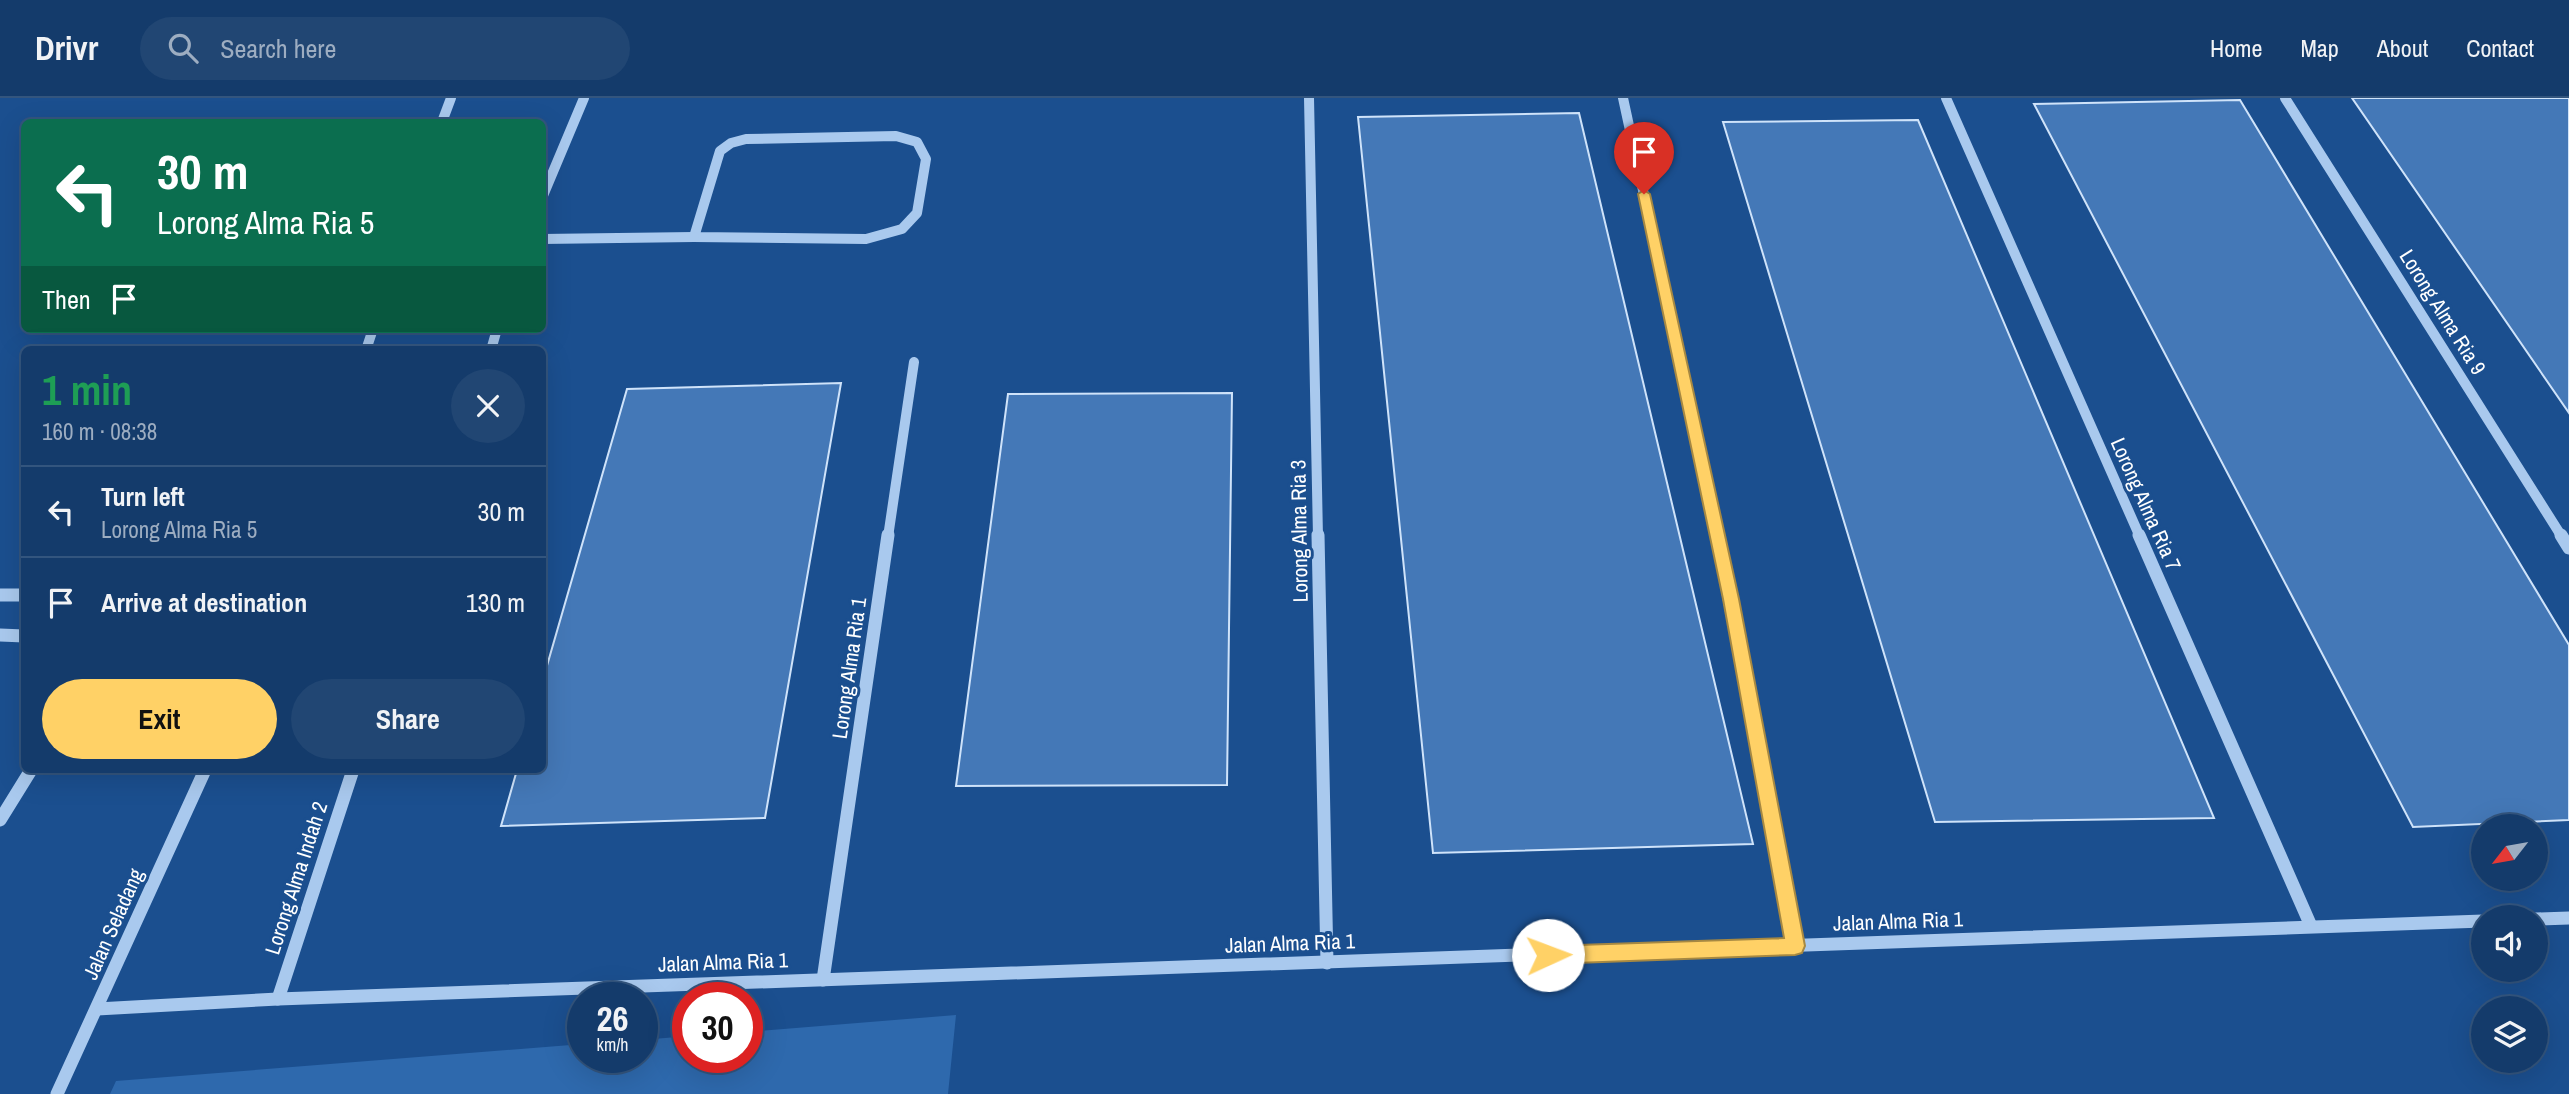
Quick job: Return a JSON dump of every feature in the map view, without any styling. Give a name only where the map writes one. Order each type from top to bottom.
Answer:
[{"type":"street","points":[[443,119],[452,98]]},
{"type":"street","points":[[546,188],[584,98]]},
{"type":"street","name":"Lorong Alma Ria 3","points":[[1310,98],[1327,963]]},
{"type":"street","points":[[1623,98],[1731,599],[1795,946]]},
{"type":"street","name":"Lorong Alma Ria 7","points":[[1946,98],[2311,926]]},
{"type":"street","name":"Lorong Alma Ria 9","points":[[2285,98],[2569,548]]},
{"type":"street","points":[[546,239],[866,239],[902,229],[917,214],[926,159],[917,142],[896,136],[746,139],[731,143],[720,151],[694,237]]},
{"type":"street","name":"Lorong Alma Ria 1","points":[[823,980],[914,362]]},
{"type":"street","points":[[0,595],[21,595]]},
{"type":"street","points":[[0,635],[21,636]]},
{"type":"street","points":[[0,820],[28,773]]},
{"type":"street","name":"Jalan Seladang","points":[[57,1094],[204,773]]},
{"type":"street","name":"Lorong Alma Indah 2","points":[[278,999],[352,773]]},
{"type":"street","points":[[2548,919],[2569,918]]},
{"type":"street","name":"Jalan Alma Ria 1","points":[[97,1009],[278,999],[2471,920]]},
{"type":"shaded area","points":[[956,1015],[948,1094],[110,1094],[116,1081],[567,1045],[567,1073],[658,1073],[658,1039],[672,1037],[672,1073],[763,1073],[763,1031]]},
{"type":"building","points":[[2352,98],[2569,98],[2569,413]]},
{"type":"building","points":[[2240,100],[2569,645],[2569,820],[2548,821],[2548,814],[2471,814],[2471,824],[2413,827],[2034,104]]},
{"type":"building","points":[[1579,113],[1753,844],[1433,853],[1358,117]]},
{"type":"building","points":[[1918,120],[2214,818],[1935,822],[1723,122]]},
{"type":"building","points":[[841,383],[765,818],[501,826],[516,773],[546,773],[546,669],[627,389]]},
{"type":"building","points":[[1232,393],[1227,785],[956,786],[1008,394]]},
{"type":"route","points":[[1548,955],[1795,946],[1731,599],[1644,194]]}]
